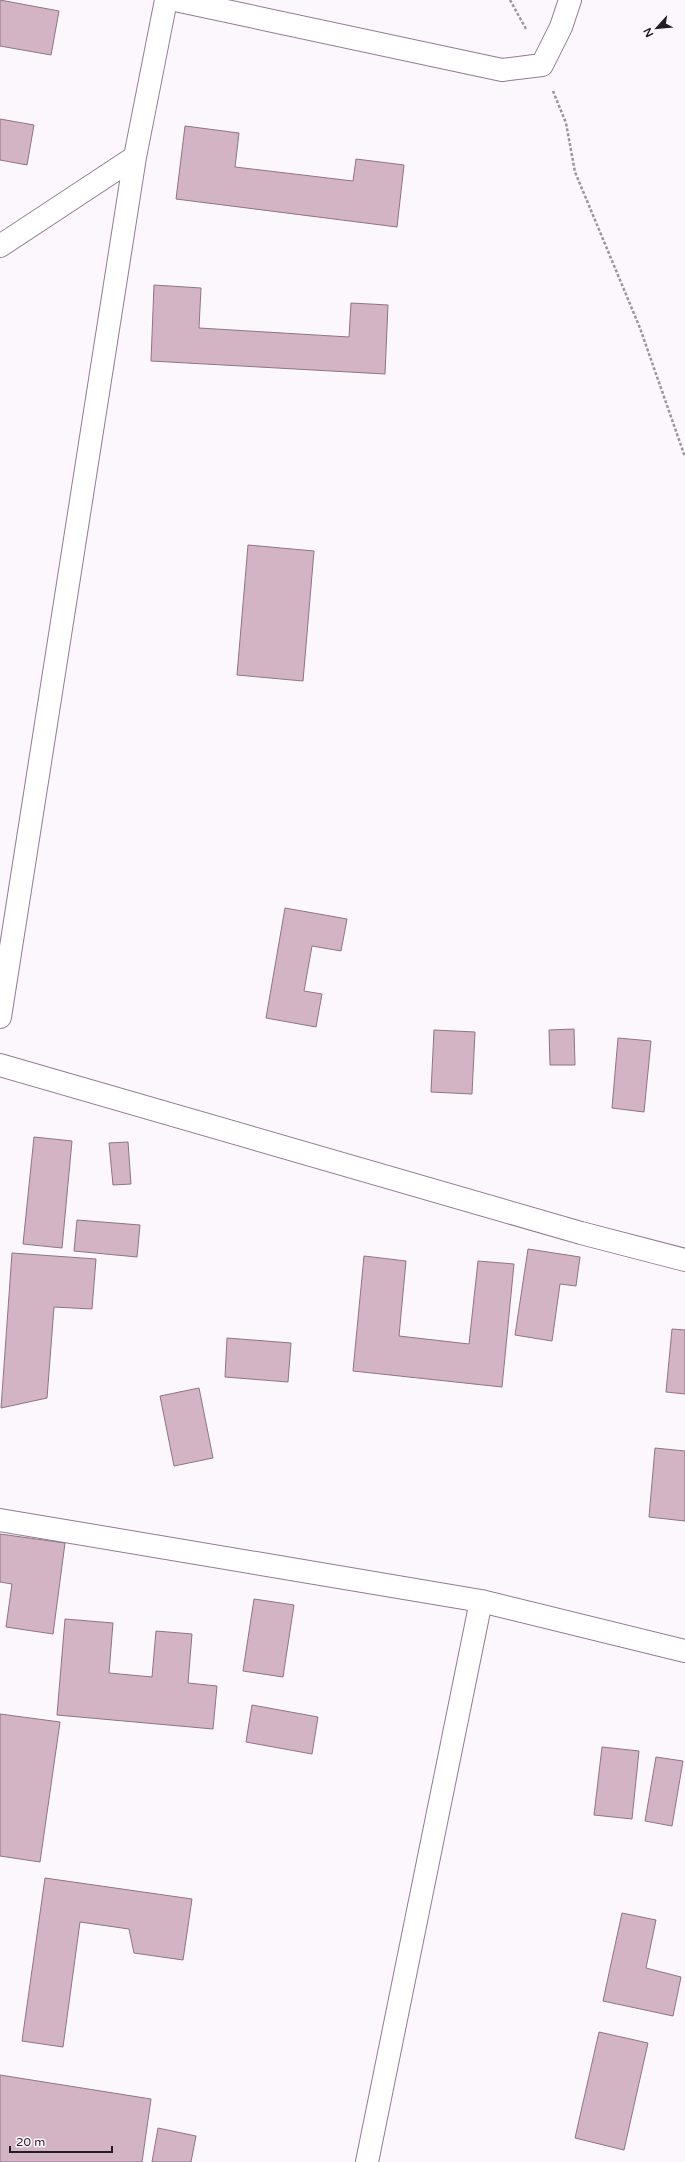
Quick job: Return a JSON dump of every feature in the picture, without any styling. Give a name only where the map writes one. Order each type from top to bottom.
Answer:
[{"type":"street","points":[[0,1017],[135,157],[166,0]]},
{"type":"street","points":[[175,0],[502,70],[542,65],[561,27],[570,0]]},
{"type":"street","points":[[0,246],[135,157]]},
{"type":"street","points":[[0,1064],[581,1233],[685,1260]]},
{"type":"street","points":[[0,1520],[481,1601],[685,1651]]},
{"type":"street","points":[[367,2162],[481,1601]]},
{"type":"path","points":[[510,0],[523,23],[566,123],[575,172],[640,328],[685,457]]},
{"type":"building","points":[[0,0],[59,11],[51,55],[0,46]]},
{"type":"building","points":[[0,119],[34,125],[27,165],[0,160]]},
{"type":"building","points":[[185,126],[239,133],[235,167],[353,181],[356,159],[404,165],[397,227],[176,199]]},
{"type":"building","points":[[154,285],[201,288],[199,328],[349,337],[351,303],[388,305],[385,374],[151,361]]},
{"type":"building","points":[[248,545],[314,551],[303,681],[237,675]]},
{"type":"building","points":[[285,908],[347,919],[341,951],[312,946],[304,991],[322,994],[316,1027],[266,1018]]},
{"type":"building","points":[[574,1029],[575,1065],[550,1065],[549,1030]]},
{"type":"building","points":[[434,1030],[475,1032],[472,1094],[431,1092]]},
{"type":"building","points":[[618,1038],[651,1041],[644,1112],[612,1108]]},
{"type":"building","points":[[34,1137],[72,1141],[62,1248],[23,1244]]},
{"type":"building","points":[[128,1142],[131,1184],[113,1185],[109,1143]]},
{"type":"building","points":[[77,1220],[140,1225],[137,1257],[74,1251]]},
{"type":"building","points":[[528,1249],[580,1257],[576,1286],[560,1284],[552,1341],[515,1335]]},
{"type":"building","points":[[12,1253],[96,1259],[92,1309],[54,1307],[47,1398],[1,1408]]},
{"type":"building","points":[[364,1256],[406,1261],[399,1336],[469,1344],[478,1261],[514,1264],[502,1387],[353,1371]]},
{"type":"building","points":[[672,1329],[685,1330],[685,1394],[666,1392]]},
{"type":"building","points":[[227,1338],[291,1343],[288,1382],[225,1377]]},
{"type":"building","points":[[199,1388],[213,1458],[174,1466],[160,1396]]},
{"type":"building","points":[[655,1448],[685,1451],[685,1521],[649,1517]]},
{"type":"building","points":[[0,1534],[65,1543],[53,1634],[6,1627],[12,1584],[0,1582]]},
{"type":"building","points":[[254,1599],[294,1605],[283,1677],[243,1671]]},
{"type":"building","points":[[65,1619],[113,1623],[109,1673],[152,1677],[156,1631],[192,1634],[188,1683],[217,1686],[213,1729],[57,1715]]},
{"type":"building","points":[[252,1705],[318,1717],[312,1754],[246,1742]]},
{"type":"building","points":[[0,1714],[60,1722],[40,1862],[0,1856]]},
{"type":"building","points":[[602,1747],[639,1751],[632,1819],[594,1815]]},
{"type":"building","points":[[656,1757],[683,1761],[672,1826],[645,1821]]},
{"type":"building","points":[[45,1878],[192,1899],[183,1960],[134,1953],[129,1929],[80,1922],[63,2047],[22,2041]]},
{"type":"building","points":[[622,1913],[656,1920],[646,1968],[681,1977],[673,2016],[603,2001]]},
{"type":"building","points":[[599,2032],[648,2043],[624,2150],[575,2138]]},
{"type":"building","points":[[0,2075],[151,2099],[142,2162],[0,2162]]},
{"type":"building","points":[[158,2128],[196,2136],[191,2162],[152,2162]]}]
